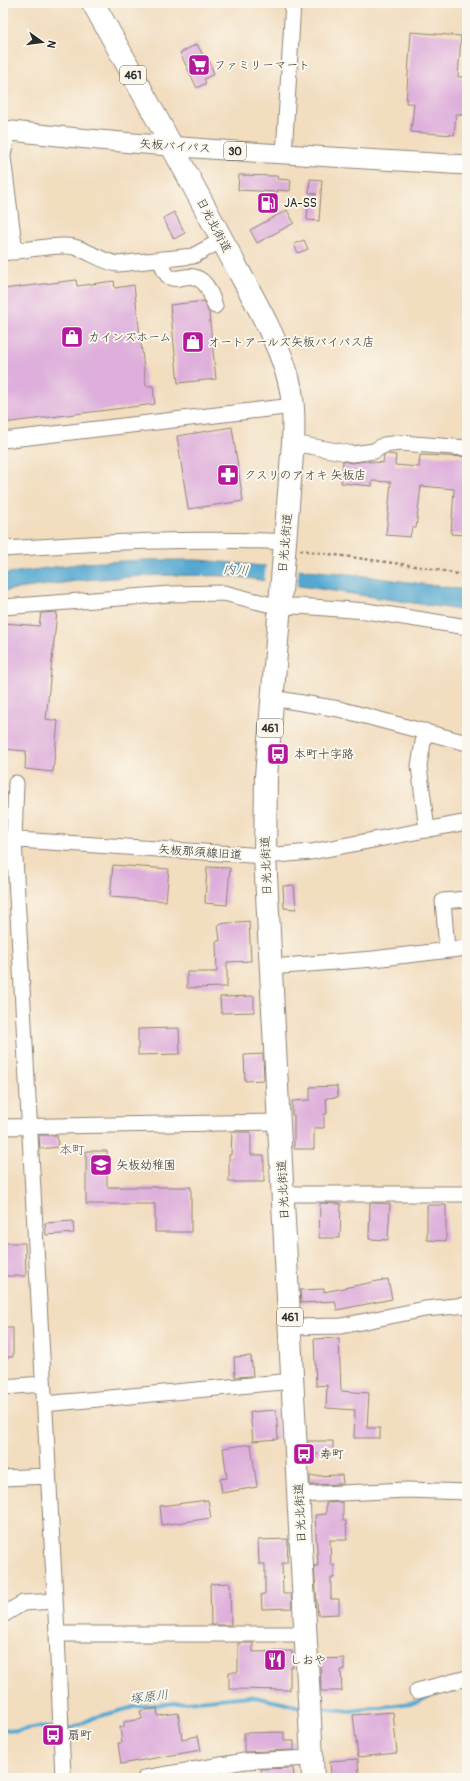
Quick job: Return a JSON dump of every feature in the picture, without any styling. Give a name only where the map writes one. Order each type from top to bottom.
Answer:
[{"type":"highway","name":"日光北街道","points":[[93,3],[173,146],[222,240],[281,356],[291,389],[293,406],[293,443],[266,777],[265,856],[284,1194],[313,1768]]},
{"type":"main road","name":"矢板バイパス","points":[[6,130],[85,140],[467,165]]},
{"type":"street","points":[[284,154],[293,3]]},
{"type":"street","points":[[6,130],[3,156],[9,252],[66,246],[80,249],[110,263],[118,264],[193,256],[222,240]]},
{"type":"street","points":[[161,259],[164,273],[167,277],[173,278],[191,276],[201,280],[209,291],[215,306]]},
{"type":"street","points":[[3,440],[293,406]]},
{"type":"street","points":[[293,443],[354,454],[374,451],[384,444],[400,443],[467,448]]},
{"type":"street","points":[[3,549],[165,540],[251,540],[284,549]]},
{"type":"street","points":[[3,607],[171,594],[224,594],[299,606],[366,611],[467,627]]},
{"type":"street","points":[[272,698],[339,709],[467,743]]},
{"type":"street","points":[[425,731],[420,766],[427,830]]},
{"type":"street","points":[[16,783],[8,840],[30,1126],[57,1634],[63,1778]]},
{"type":"street","name":"矢板那須線旧道","points":[[8,840],[265,856],[311,852],[467,822]]},
{"type":"street","points":[[448,949],[443,901],[467,899]]},
{"type":"street","points":[[271,967],[373,959],[448,949],[467,948]]},
{"type":"street","points":[[3,1127],[280,1122]]},
{"type":"street","points":[[284,1194],[467,1194]]},
{"type":"street","points":[[290,1327],[341,1326],[425,1309],[467,1305]]},
{"type":"street","points":[[44,1404],[293,1381]]},
{"type":"street","points":[[3,1387],[43,1384]]},
{"type":"street","points":[[3,1478],[48,1476]]},
{"type":"street","points":[[299,1494],[407,1490],[467,1492]]},
{"type":"street","points":[[3,1615],[23,1603],[55,1601]]},
{"type":"street","points":[[57,1634],[306,1634]]},
{"type":"street","points":[[417,1690],[467,1678]]},
{"type":"street","points":[[145,1778],[245,1761],[313,1768]]},
{"type":"path","points":[[284,549],[429,568],[467,576]]},
{"type":"water","name":"内川","points":[[145,560],[200,560],[349,574],[467,590],[467,611],[233,576],[160,575],[84,580],[3,591],[3,574],[84,563]]},
{"type":"pier","points":[[266,564],[299,567],[297,587],[264,583]]},
{"type":"building","points":[[411,32],[461,36],[458,77],[467,77],[467,115],[456,114],[454,135],[411,132],[414,103],[406,103]]},
{"type":"building","name":"ファミリーマート","points":[[197,44],[206,61],[209,60],[214,74],[204,79],[206,83],[197,88],[180,53]]},
{"type":"building","points":[[239,175],[278,176],[277,179],[291,180],[290,191],[277,190],[278,192],[238,190]]},
{"type":"building","points":[[310,179],[322,180],[319,221],[307,220],[309,198],[317,194],[309,193]]},
{"type":"building","points":[[287,210],[294,223],[257,243],[250,230]]},
{"type":"building","points":[[174,212],[185,233],[174,239],[163,218]]},
{"type":"building","points":[[304,240],[308,249],[298,253],[294,244]]},
{"type":"building","name":"カインズホーム","points":[[76,280],[77,286],[114,281],[115,288],[134,285],[146,386],[153,386],[155,404],[3,423],[3,289]]},
{"type":"building","name":"オートアールズ矢板バイパス店","points":[[204,301],[209,313],[216,379],[178,383],[170,305]]},
{"type":"building","points":[[232,427],[243,501],[188,509],[177,436]]},
{"type":"building","points":[[384,455],[396,455],[395,465],[419,467],[420,455],[467,457],[467,535],[451,534],[454,489],[421,486],[416,528],[412,528],[410,537],[386,535],[391,482],[372,481],[372,486],[341,483],[343,461],[352,463],[365,461],[383,463]]},
{"type":"building","points":[[57,612],[46,719],[58,721],[53,772],[25,769],[26,751],[3,749],[4,623],[39,626],[41,613]]},
{"type":"building","points":[[113,865],[169,869],[166,901],[110,897]]},
{"type":"building","points":[[207,867],[230,868],[227,905],[205,903]]},
{"type":"building","points":[[294,885],[296,909],[284,908],[283,886]]},
{"type":"building","points":[[249,921],[251,961],[227,962],[227,987],[187,988],[187,972],[217,972],[216,941],[220,941],[218,924]]},
{"type":"building","points":[[254,996],[254,1012],[221,1013],[220,997]]},
{"type":"building","points":[[179,1028],[180,1054],[138,1055],[138,1029]]},
{"type":"building","points":[[263,1054],[264,1080],[245,1081],[244,1055]]},
{"type":"building","points":[[337,1086],[338,1097],[326,1098],[327,1114],[324,1114],[324,1128],[314,1128],[314,1149],[294,1149],[294,1115],[292,1115],[292,1101],[310,1100],[310,1087]]},
{"type":"building","points":[[232,1132],[251,1132],[251,1155],[264,1155],[264,1182],[229,1182],[229,1155],[231,1155]]},
{"type":"building","points":[[39,1135],[57,1135],[58,1147],[40,1149]]},
{"type":"building","points":[[86,1151],[107,1151],[107,1187],[191,1187],[191,1232],[155,1232],[155,1204],[86,1204]]},
{"type":"building","points":[[320,1203],[341,1204],[340,1238],[319,1238]]},
{"type":"building","points":[[370,1203],[390,1204],[388,1240],[369,1239]]},
{"type":"building","points":[[427,1205],[446,1205],[446,1241],[427,1240]]},
{"type":"building","points":[[73,1221],[74,1233],[46,1235],[45,1223]]},
{"type":"building","points":[[3,1243],[25,1243],[26,1276],[3,1276]]},
{"type":"building","points":[[388,1279],[392,1299],[337,1310],[335,1301],[301,1303],[300,1290],[324,1289],[324,1292]]},
{"type":"building","points":[[3,1328],[13,1328],[13,1357],[3,1357]]},
{"type":"building","points":[[339,1338],[341,1391],[369,1393],[367,1428],[380,1428],[380,1438],[354,1438],[355,1410],[326,1408],[327,1385],[316,1386],[314,1339]]},
{"type":"building","points":[[251,1356],[253,1376],[235,1377],[234,1357]]},
{"type":"building","points":[[276,1410],[278,1439],[253,1441],[250,1412]]},
{"type":"building","points":[[308,1441],[333,1441],[333,1454],[309,1454]]},
{"type":"building","points":[[251,1444],[257,1487],[222,1493],[220,1479],[227,1478],[223,1448]]},
{"type":"building","points":[[342,1475],[343,1484],[310,1485],[310,1476]]},
{"type":"building","points":[[208,1500],[211,1518],[162,1525],[160,1506]]},
{"type":"building","points":[[343,1502],[343,1521],[346,1521],[347,1540],[330,1540],[331,1565],[334,1565],[334,1578],[331,1578],[331,1599],[339,1599],[339,1614],[318,1615],[314,1566],[318,1566],[315,1515],[326,1514],[326,1503]]},
{"type":"building","points":[[288,1539],[287,1563],[282,1563],[283,1594],[291,1594],[292,1608],[262,1609],[261,1594],[265,1594],[265,1564],[259,1564],[258,1540]]},
{"type":"building","points":[[230,1583],[231,1625],[211,1625],[210,1584]]},
{"type":"building","points":[[238,1643],[253,1643],[253,1652],[292,1651],[293,1667],[290,1667],[290,1690],[229,1689],[229,1672],[238,1672]]},
{"type":"building","points":[[344,1658],[344,1670],[341,1670],[342,1691],[321,1691],[320,1659]]},
{"type":"building","points":[[157,1708],[158,1716],[178,1713],[182,1739],[198,1736],[201,1750],[121,1764],[118,1743],[122,1743],[120,1727],[124,1727],[124,1722],[142,1719],[140,1711]]},
{"type":"building","points":[[393,1712],[397,1753],[358,1757],[353,1715]]},
{"type":"building","points":[[284,1732],[284,1741],[294,1741],[294,1750],[244,1752],[244,1733]]},
{"type":"building","points":[[358,1759],[359,1778],[331,1778],[330,1761]]},
{"type":"building","points":[[293,1768],[294,1778],[262,1778],[261,1769]]},
{"type":"waterway","name":"塚原川","points":[[320,1708],[352,1711],[418,1702],[436,1693]]},
{"type":"waterway","name":"塚原川","points":[[3,1729],[17,1731],[38,1727],[70,1729],[93,1718],[134,1707],[250,1696],[301,1707]]},
{"type":"place","name":"ファミリーマート","points":[[199,65]]},
{"type":"place","name":"JA-SS","points":[[268,203]]},
{"type":"place","name":"カインズホーム","points":[[72,337]]},
{"type":"place","name":"オートアールズ矢板バイパス店","points":[[193,342]]},
{"type":"place","name":"クスリのアオキ 矢板店","points":[[228,475]]},
{"type":"place","name":"本町十字路","points":[[278,754]]},
{"type":"place","name":"矢板幼稚園","points":[[101,1165]]},
{"type":"place","name":"寿町","points":[[304,1454]]},
{"type":"place","name":"しおや","points":[[275,1660]]},
{"type":"place","name":"扇町","points":[[53,1735]]},
{"type":"district","name":"本町","points":[[72,1149]]}]
